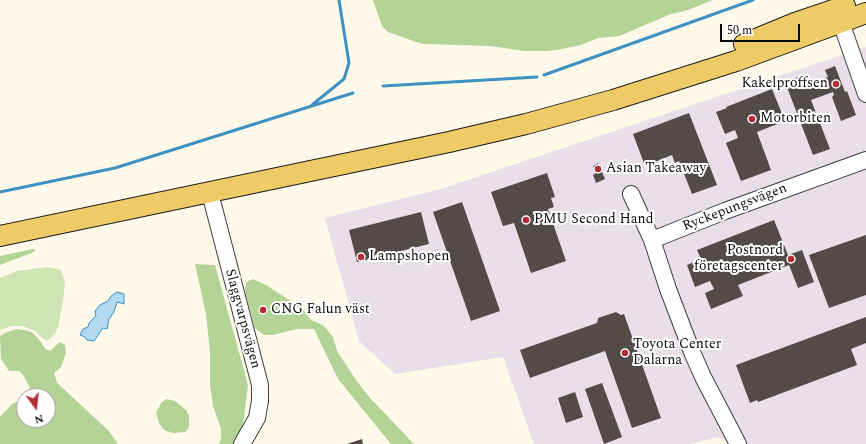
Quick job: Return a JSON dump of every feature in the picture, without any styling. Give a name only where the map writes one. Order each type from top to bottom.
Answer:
[{"type":"main road","points":[[0,236],[210,193],[526,124],[613,100],[736,61],[839,16],[863,0]]},
{"type":"main road","points":[[839,16],[866,12]]},
{"type":"street","points":[[839,16],[866,94]]},
{"type":"street","name":"Ryckepungsvägen","points":[[652,240],[718,214],[866,160]]},
{"type":"street","name":"Slaggvarpsvägen","points":[[210,193],[260,385],[260,401],[257,418],[242,444]]},
{"type":"street","points":[[631,194],[652,240],[668,289],[692,352],[738,444]]},
{"type":"shaded area","points":[[866,47],[866,444],[728,444],[726,441],[718,437],[689,444],[534,444],[503,357],[395,374],[359,341],[325,218],[441,189]]},
{"type":"green space","points":[[373,0],[713,0],[685,11],[671,14],[619,36],[598,38],[581,45],[557,50],[524,51],[490,46],[424,44],[416,42],[388,32],[382,26]]},
{"type":"green space","points":[[35,249],[34,252],[0,265],[0,256]]},
{"type":"green space","points":[[195,264],[215,265],[248,385],[243,426],[233,444],[219,444],[221,439],[221,429],[213,406],[210,385],[210,352],[206,314]]},
{"type":"green space","points":[[48,267],[61,270],[65,282],[63,302],[58,327],[55,334],[47,341],[35,331],[23,326],[12,326],[0,330],[0,278],[17,271]]},
{"type":"green space","points":[[253,279],[266,285],[303,309],[311,320],[323,325],[333,337],[337,351],[356,380],[370,398],[414,444],[391,444],[338,379],[314,329],[297,329],[273,335],[264,335],[255,328],[245,291],[246,282]]},
{"type":"green space","points":[[17,329],[29,331],[34,334],[45,349],[50,351],[60,342],[65,345],[66,353],[61,367],[54,373],[57,383],[108,430],[118,444],[0,444],[0,417],[12,404],[16,402],[16,428],[56,428],[56,388],[30,388],[24,376],[19,371],[9,371],[1,359],[0,336]]},
{"type":"green space","points":[[166,399],[175,401],[186,410],[189,415],[189,425],[185,432],[173,433],[164,430],[159,423],[156,413],[161,403]]},
{"type":"water","points":[[117,292],[124,294],[124,304],[117,302],[114,312],[109,319],[107,329],[103,328],[94,341],[87,340],[85,337],[80,335],[83,329],[88,327],[89,323],[96,316],[95,311],[100,305],[108,301],[111,296]]},
{"type":"building","points":[[835,66],[856,115],[841,121],[832,97],[834,95],[833,92],[811,100],[830,149],[813,155],[785,82],[801,76],[805,85],[828,77],[825,70]]},
{"type":"building","points":[[772,89],[785,121],[757,132],[771,170],[741,181],[726,143],[738,138],[735,130],[725,134],[716,112]]},
{"type":"building","points":[[689,113],[717,185],[692,194],[679,161],[675,163],[672,155],[645,166],[633,134]]},
{"type":"building","name":"Asian Takeaway","points":[[598,163],[605,179],[596,183],[593,175],[596,173],[593,166]]},
{"type":"building","name":"PMU Second Hand","points":[[547,173],[555,197],[551,198],[554,207],[548,209],[566,261],[531,273],[514,223],[503,226],[491,192]]},
{"type":"building","points":[[462,202],[500,311],[471,321],[433,212]]},
{"type":"building","points":[[421,212],[429,244],[357,262],[349,230]]},
{"type":"building","points":[[774,220],[788,255],[802,250],[814,282],[798,288],[789,265],[738,285],[743,296],[711,309],[705,293],[714,289],[710,281],[695,287],[687,265],[701,259],[697,250]]},
{"type":"building","points":[[866,235],[866,295],[829,308],[809,255]]},
{"type":"building","points":[[616,312],[621,315],[624,314],[661,418],[632,428],[605,351],[530,378],[520,350],[597,323],[598,318]]},
{"type":"building","points":[[866,317],[866,343],[851,349],[857,365],[758,402],[757,400],[750,403],[736,365]]},
{"type":"building","points":[[602,383],[622,437],[604,444],[585,389]]},
{"type":"building","points":[[575,392],[583,417],[566,423],[558,398]]},
{"type":"building","points":[[362,439],[363,444],[347,444]]},
{"type":"waterway","points":[[312,105],[344,79],[349,63],[339,0]]},
{"type":"waterway","points":[[544,75],[753,0]]},
{"type":"waterway","points":[[383,86],[537,77]]},
{"type":"waterway","points":[[0,192],[115,168],[353,93]]},
{"type":"place","name":"Kakelproffsen","points":[[836,84]]},
{"type":"place","name":"Motorbiten","points":[[752,119]]},
{"type":"place","name":"Asian Takeaway","points":[[598,169]]},
{"type":"place","name":"PMU Second Hand","points":[[526,220]]},
{"type":"place","name":"Lampshopen","points":[[361,257]]},
{"type":"place","name":"Postnord företagscenter","points":[[791,259]]},
{"type":"place","name":"CNG Falun väst","points":[[263,310]]},
{"type":"place","name":"Toyota Center Dalarna","points":[[625,353]]}]
